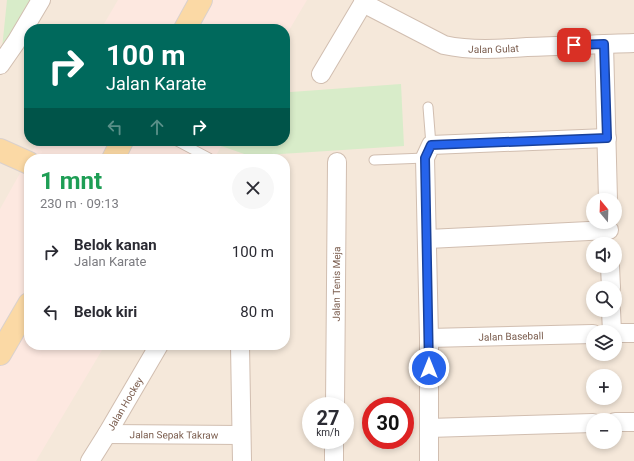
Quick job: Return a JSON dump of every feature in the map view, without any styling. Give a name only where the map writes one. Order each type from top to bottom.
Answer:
[{"type":"main road","points":[[188,24],[201,0]]},
{"type":"main road","points":[[0,150],[24,161]]},
{"type":"main road","points":[[0,354],[24,313]]},
{"type":"street","points":[[27,24],[41,0]]},
{"type":"street","points":[[320,74],[364,2]]},
{"type":"street","name":"Jalan Gulat","points":[[364,2],[444,45],[456,48],[490,49],[634,44]]},
{"type":"street","points":[[0,65],[24,29]]},
{"type":"street","points":[[604,44],[608,193]]},
{"type":"street","points":[[429,461],[428,152],[607,138]]},
{"type":"street","name":"Jalan Tenis Meja","points":[[335,397],[337,162]]},
{"type":"street","points":[[428,239],[609,232]]},
{"type":"street","points":[[622,333],[634,333]]},
{"type":"street","name":"Jalan Baseball","points":[[429,338],[586,334]]},
{"type":"street","name":"Jalan Hockey","points":[[90,461],[156,350]]},
{"type":"street","points":[[240,350],[242,461]]},
{"type":"street","points":[[622,422],[634,422]]},
{"type":"street","points":[[430,428],[586,423]]},
{"type":"street","name":"Jalan Sepak Takraw","points":[[107,434],[241,435]]},
{"type":"street","points":[[334,449],[334,461]]},
{"type":"lane","points":[[374,160],[428,152],[428,107]]},
{"type":"lane","points":[[186,146],[201,154]]},
{"type":"shaded area","points":[[0,0],[634,0],[634,461],[0,461]]},
{"type":"shaded area","points":[[118,0],[307,0],[290,29],[290,24],[104,24]]},
{"type":"shaded area","points":[[35,146],[221,146],[217,154],[31,154]]},
{"type":"shaded area","points":[[24,166],[24,350],[102,350],[36,461],[0,461],[0,209]]},
{"type":"green space","points":[[7,0],[43,0],[28,24],[24,24],[24,30],[0,68]]},
{"type":"green space","points":[[401,84],[404,146],[281,154],[244,154],[221,146],[290,146],[291,92]]},
{"type":"route","points":[[429,368],[425,158],[431,145],[607,138],[604,44],[574,45]]}]
